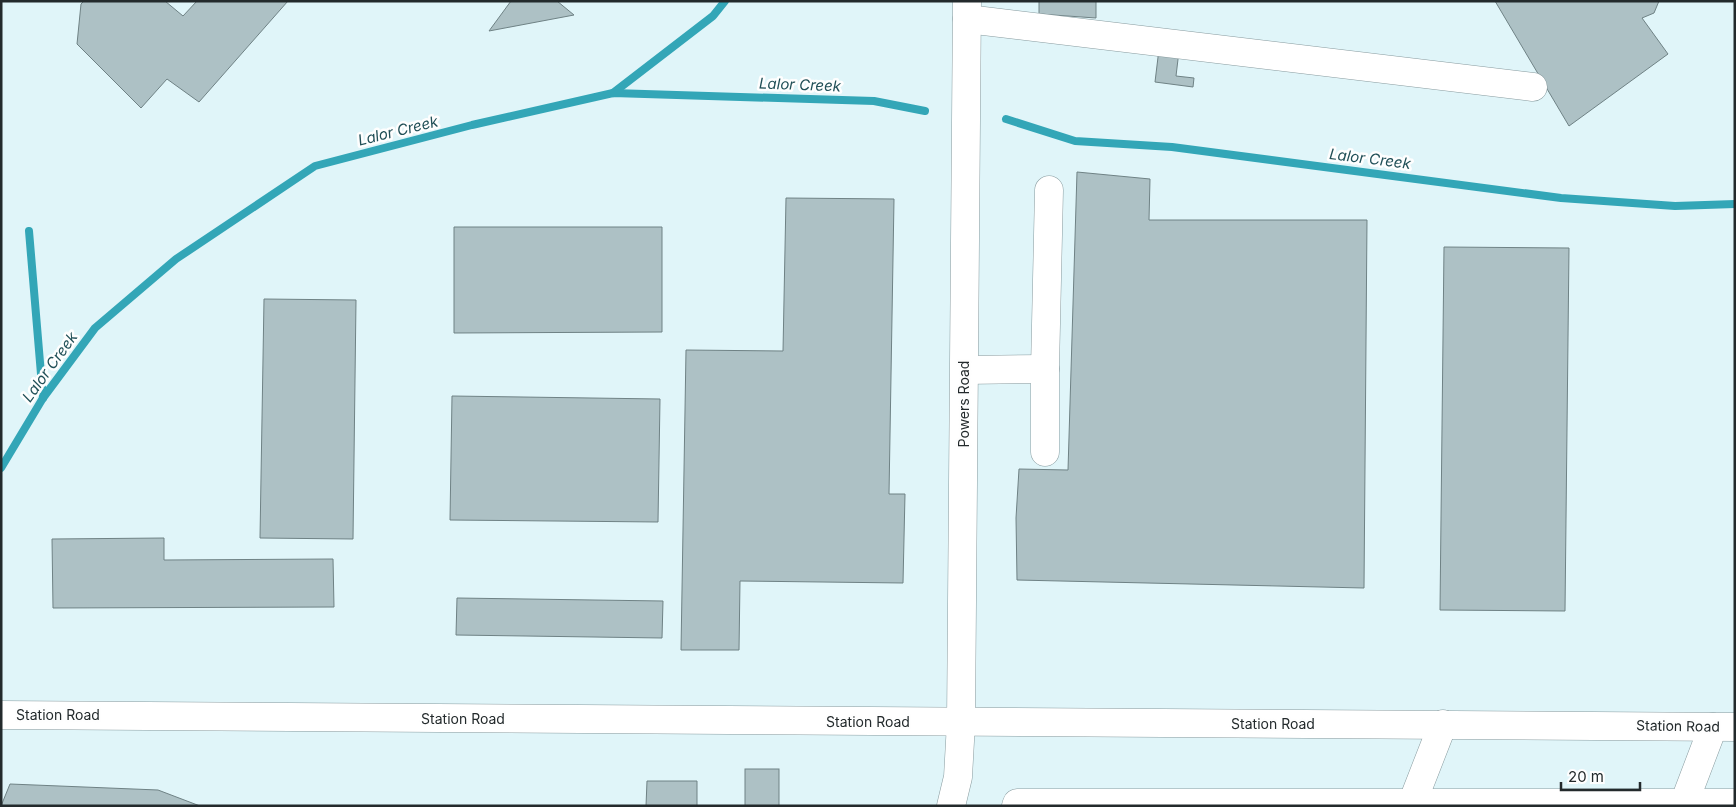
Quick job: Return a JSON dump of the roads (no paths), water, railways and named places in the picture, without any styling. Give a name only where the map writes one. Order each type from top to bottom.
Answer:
[{"type":"main road","points":[[967,10],[1533,87]]},
{"type":"main road","name":"Powers Road","points":[[951,806],[958,777],[962,723],[967,10]]},
{"type":"main road","points":[[1045,452],[1045,369],[1050,190]]},
{"type":"main road","points":[[965,370],[1045,369]]},
{"type":"main road","name":"Station Road","points":[[1,715],[1724,727]]},
{"type":"main road","points":[[1412,804],[1443,724]]},
{"type":"main road","points":[[1683,804],[1724,727]]},
{"type":"main road","points":[[1016,806],[1017,803],[1735,803]]},
{"type":"waterway","points":[[613,93],[713,16],[725,1]]},
{"type":"waterway","name":"Lalor Creek","points":[[1,468],[43,398],[95,328],[176,259],[315,166],[472,125],[613,93],[874,101],[925,111]]},
{"type":"waterway","name":"Lalor Creek","points":[[1006,119],[1075,141],[1172,147],[1561,198],[1675,206],[1735,204]]},
{"type":"waterway","points":[[29,231],[43,398]]}]
